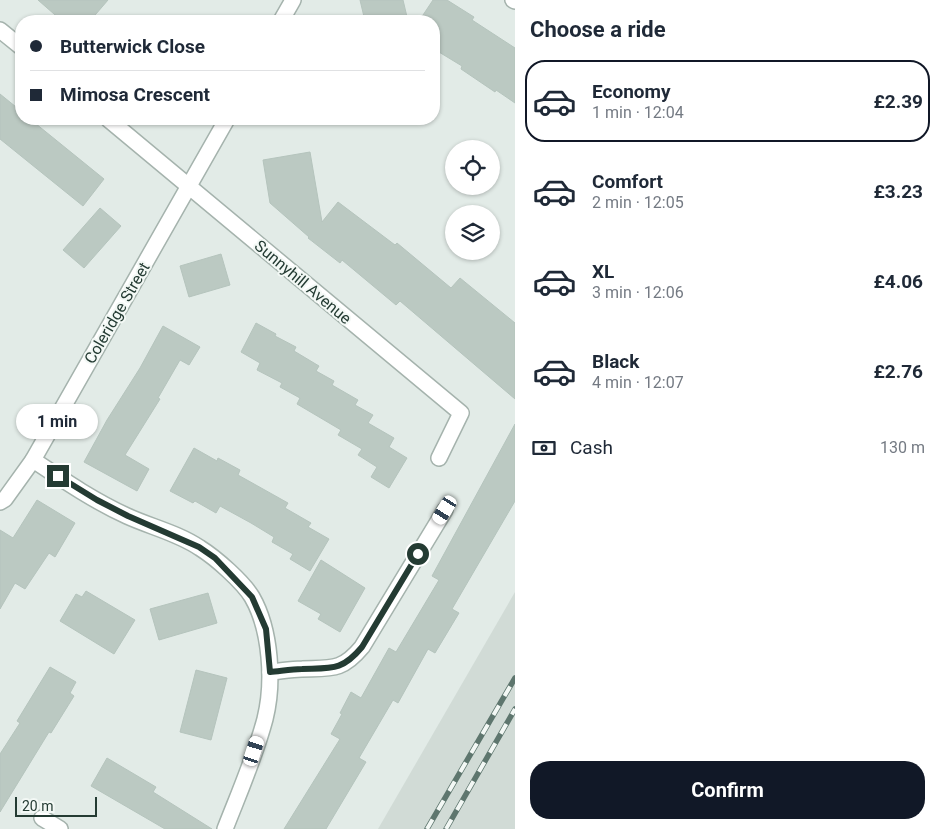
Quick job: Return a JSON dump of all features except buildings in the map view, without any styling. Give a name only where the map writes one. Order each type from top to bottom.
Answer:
[{"type":"street","points":[[284,15],[293,0]]},
{"type":"street","points":[[0,30],[15,43]]},
{"type":"street","name":"Sunnyhill Avenue","points":[[115,125],[460,413],[439,458]]},
{"type":"street","name":"Coleridge Street","points":[[0,502],[33,460],[224,125]]},
{"type":"street","points":[[33,460],[97,500],[128,516],[199,547],[215,558],[252,597],[266,629],[270,672],[265,718],[249,768],[225,829]]},
{"type":"street","points":[[270,672],[302,669],[326,670],[341,666],[353,658],[362,647],[445,510]]},
{"type":"street","points":[[42,818],[60,829]]},
{"type":"shaded area","points":[[515,592],[515,829],[378,829]]},
{"type":"railway","points":[[427,829],[515,678]]},
{"type":"railway","points":[[446,829],[515,709]]},
{"type":"route","points":[[58,476],[97,500],[128,516],[199,547],[215,558],[252,597],[266,629],[270,672],[302,669],[326,670],[341,666],[353,658],[362,647],[418,554]]}]
